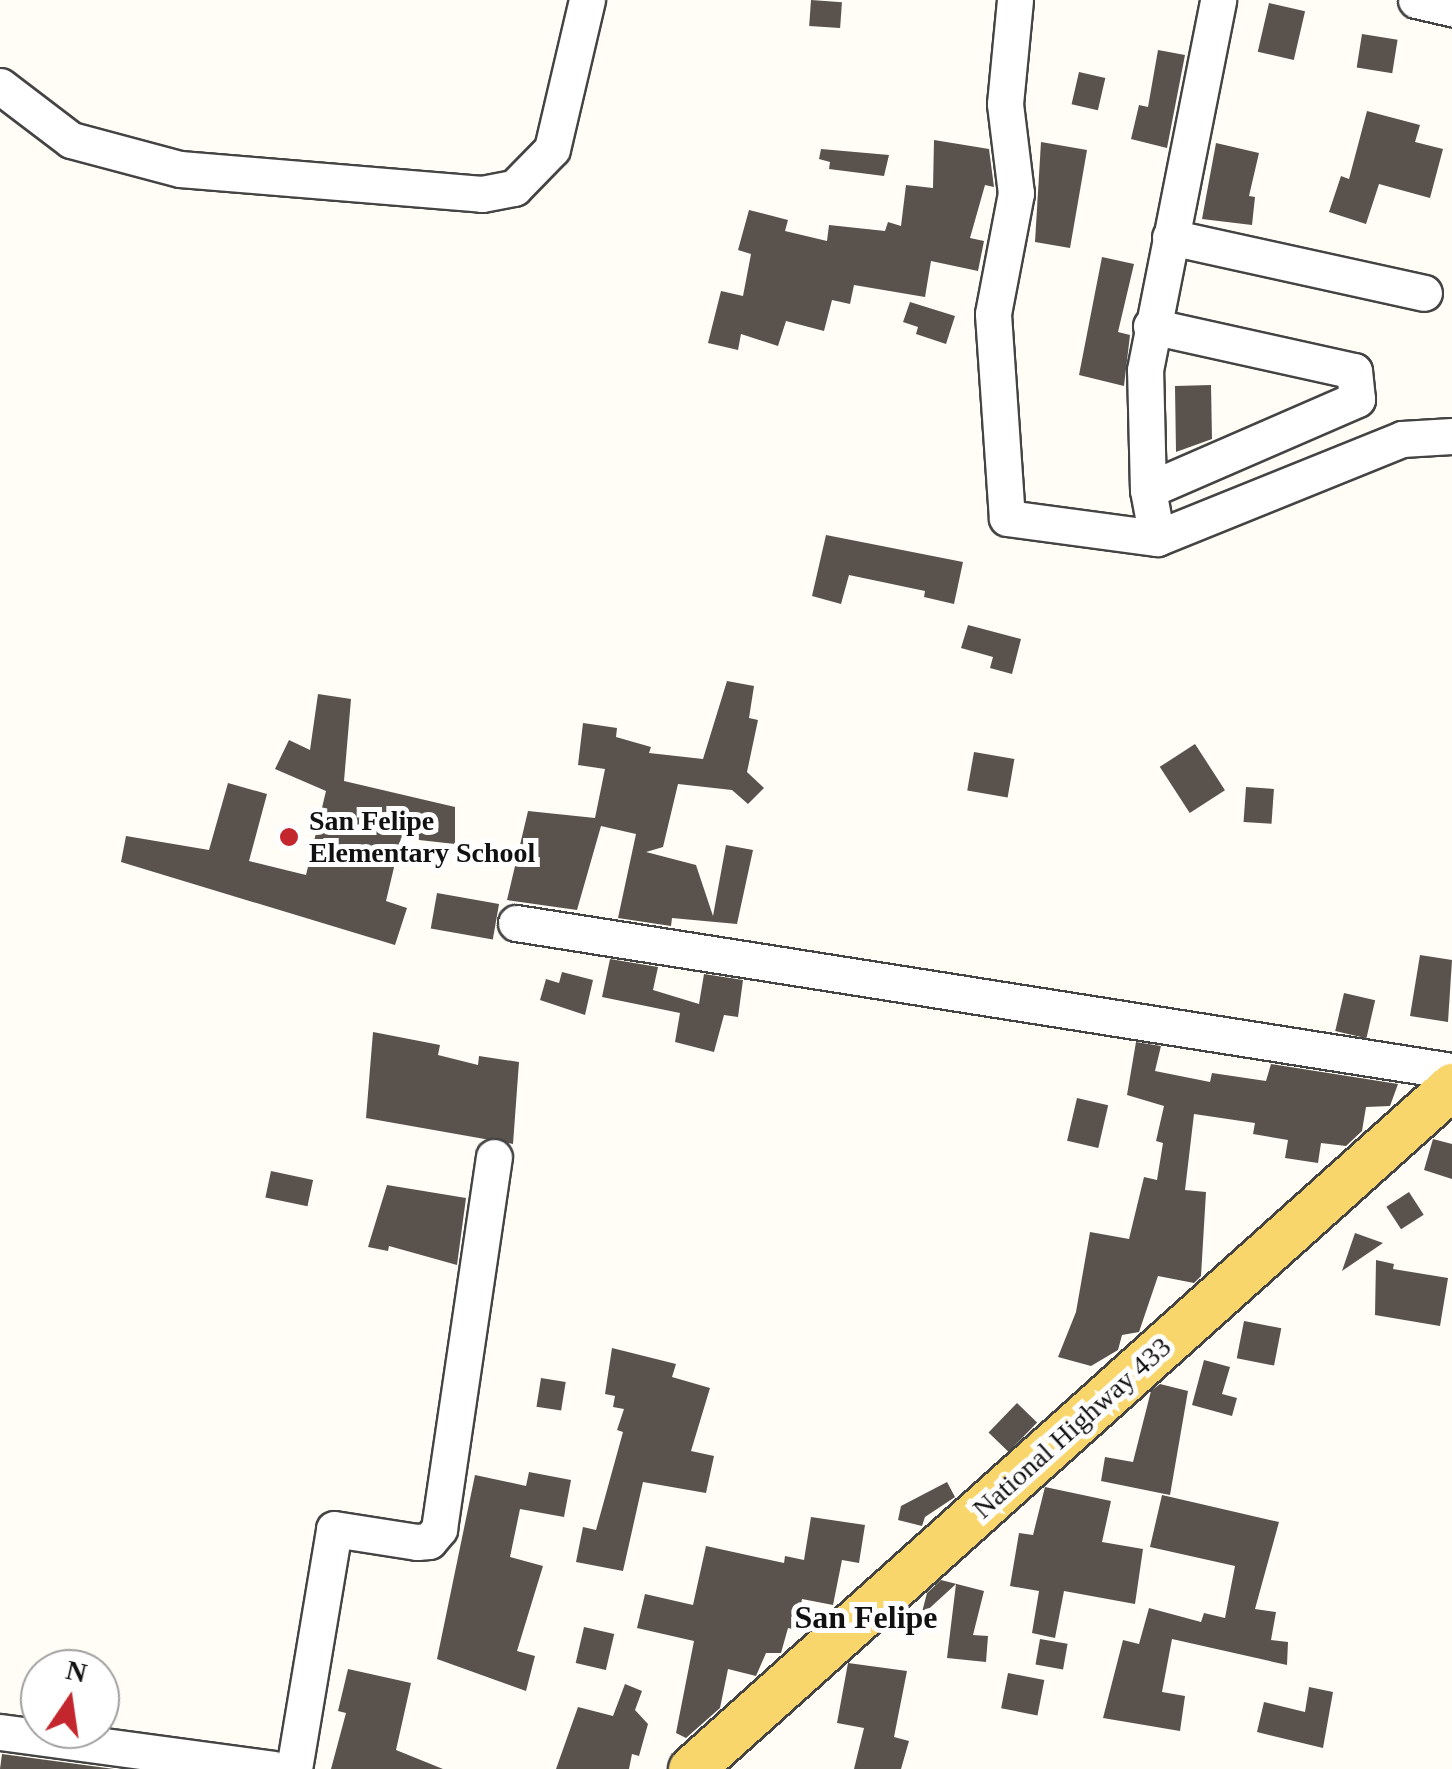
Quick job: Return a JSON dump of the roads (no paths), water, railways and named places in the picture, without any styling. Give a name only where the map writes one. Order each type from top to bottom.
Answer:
[{"type":"main road","name":"National Highway 433","points":[[691,1769],[1452,1086]]},
{"type":"street","points":[[0,86],[71,140],[180,169],[482,194],[514,188],[552,149],[587,0]]},
{"type":"street","points":[[1014,0],[1005,104],[1016,193],[993,314],[1007,518],[1157,538],[1402,439],[1452,436]]},
{"type":"street","points":[[1157,538],[1148,490],[1150,326],[1218,0]]},
{"type":"street","points":[[1416,0],[1452,8]]},
{"type":"street","points":[[1170,238],[1424,292]]},
{"type":"street","points":[[1148,490],[1357,400],[1354,371],[1150,326]]},
{"type":"street","points":[[516,923],[1452,1071]]},
{"type":"street","points":[[294,1769],[334,1528],[417,1542],[429,1542],[439,1529],[494,1157]]},
{"type":"street","points":[[0,1732],[272,1769]]},
{"type":"place","name":"San Felipe Elementary School","points":[[289,837]]},
{"type":"district","name":"San Felipe","points":[[866,1617]]}]
